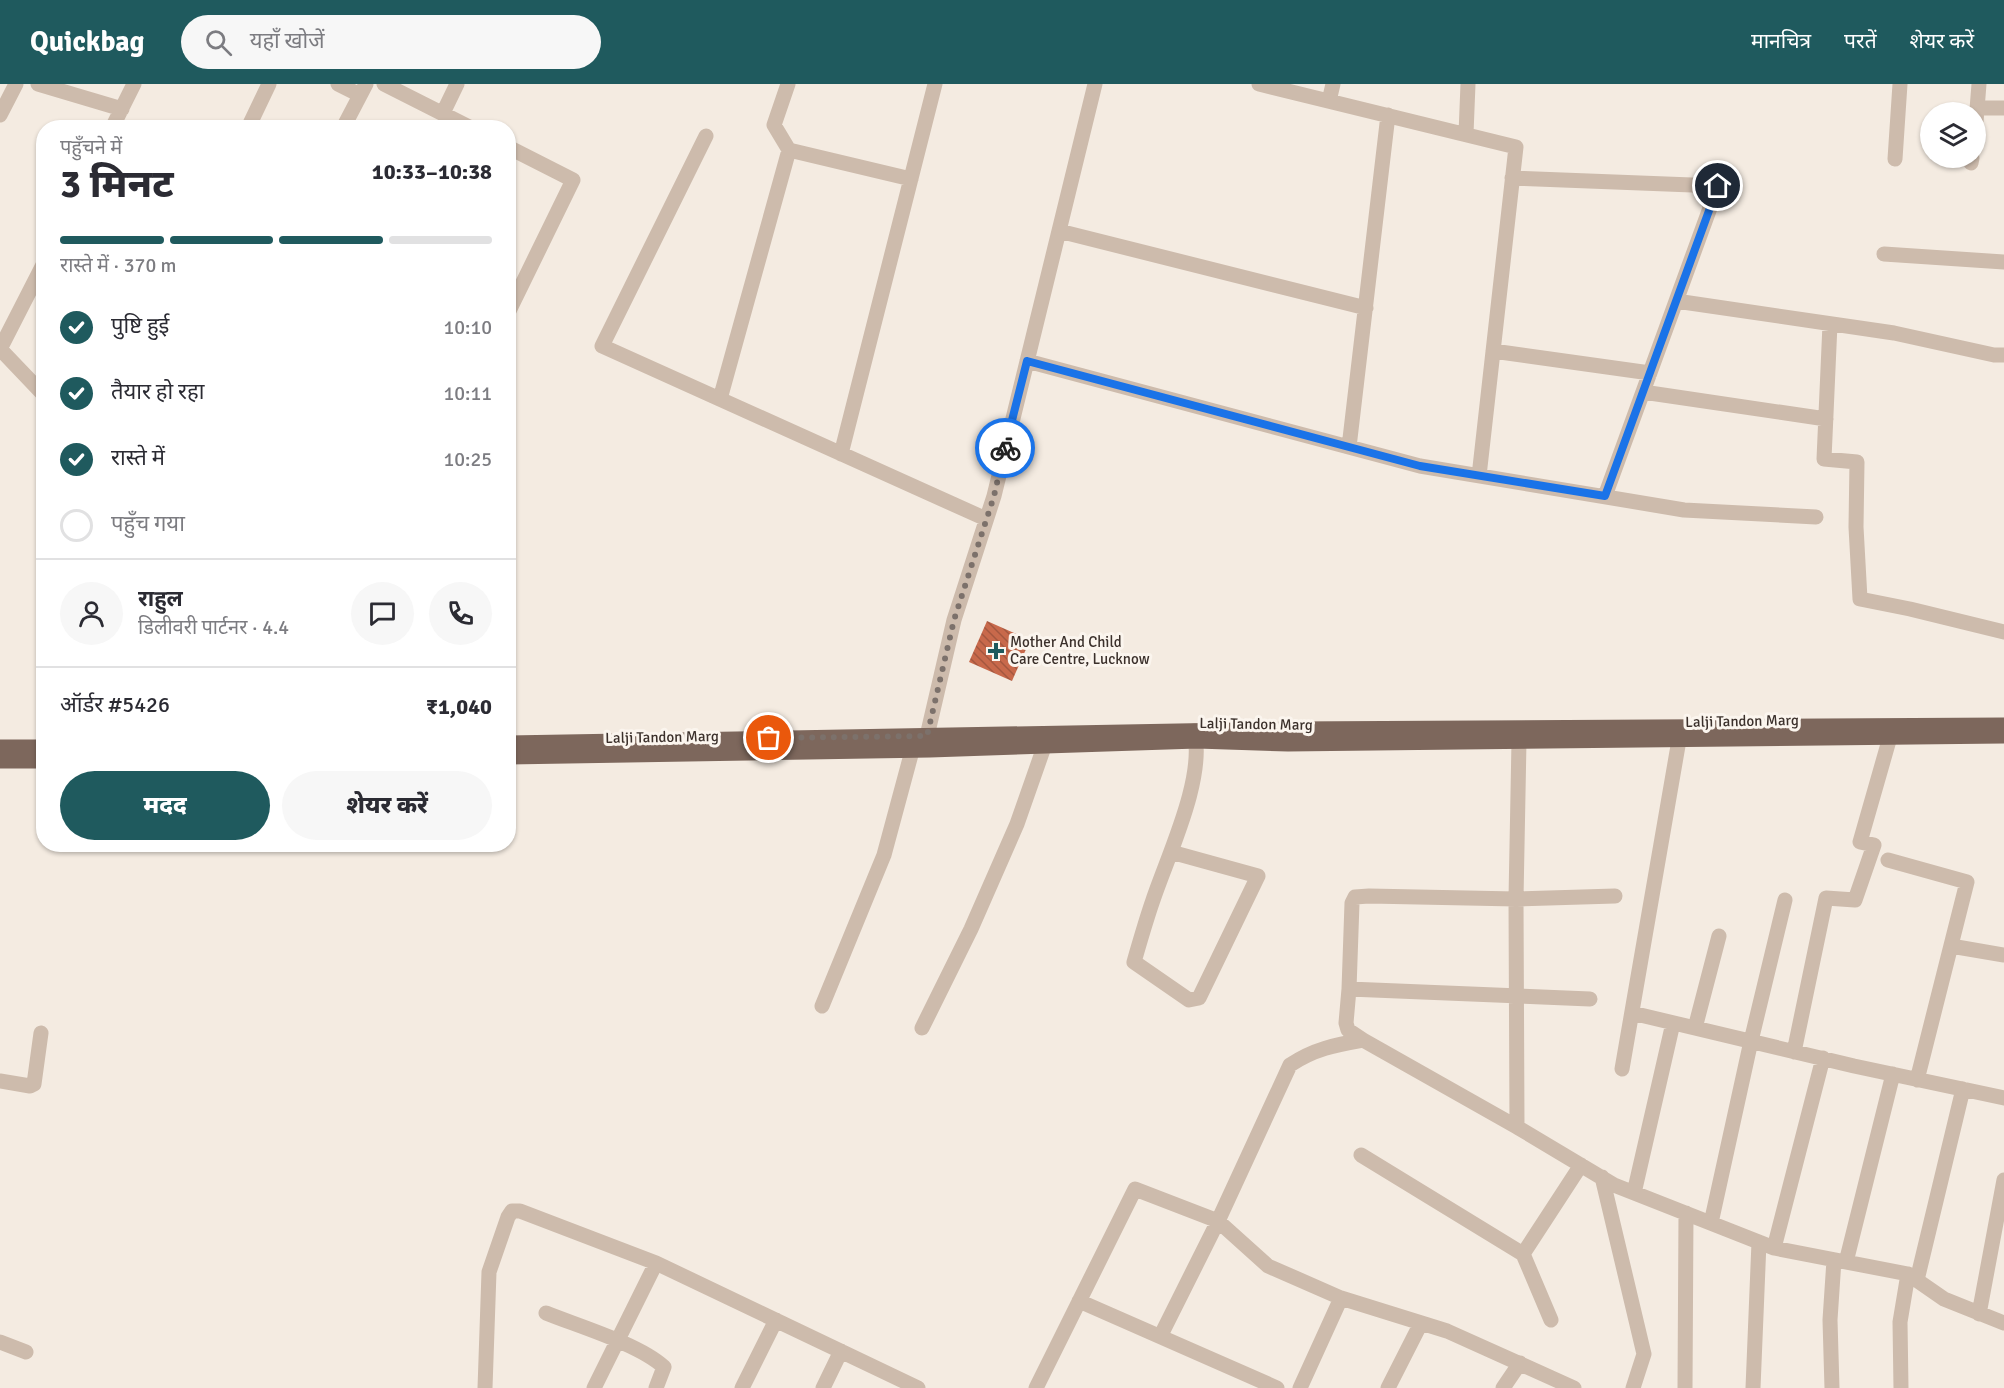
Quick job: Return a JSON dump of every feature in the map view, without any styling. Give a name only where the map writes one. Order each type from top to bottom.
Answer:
[{"type":"main road","name":"Lalji Tandon Marg","points":[[516,750],[1195,736],[1643,734],[2004,725]]},
{"type":"main road","name":"Lalji Tandon Marg","points":[[516,750],[912,750],[929,743],[1044,747],[1195,736],[1288,744],[1519,741],[1643,734],[1679,740],[2004,736]]},
{"type":"main road","points":[[0,747],[36,747]]},
{"type":"main road","points":[[0,761],[36,761]]},
{"type":"street","points":[[0,115],[16,84]]},
{"type":"street","points":[[38,84],[122,109]]},
{"type":"street","points":[[117,120],[134,84]]},
{"type":"street","points":[[252,120],[269,84]]},
{"type":"street","points":[[338,84],[363,89],[347,120]]},
{"type":"street","points":[[384,84],[448,120],[457,84]]},
{"type":"street","points":[[788,84],[774,125],[789,150],[911,179]]},
{"type":"street","points":[[841,454],[935,84]]},
{"type":"street","points":[[929,743],[954,620],[986,519],[1095,84]]},
{"type":"street","points":[[1259,84],[1516,147],[1479,476]]},
{"type":"street","points":[[1329,101],[1333,84]]},
{"type":"street","points":[[1466,134],[1468,84]]},
{"type":"street","points":[[1895,159],[1900,84]]},
{"type":"street","points":[[1977,102],[1979,84]]},
{"type":"street","points":[[1986,112],[2004,108]]},
{"type":"street","points":[[1349,447],[1388,115]]},
{"type":"street","points":[[706,136],[602,346],[986,519]]},
{"type":"street","points":[[720,399],[789,150]]},
{"type":"street","points":[[516,151],[573,180],[516,297]]},
{"type":"street","points":[[1512,178],[1718,186],[1605,496]]},
{"type":"street","points":[[1059,231],[1366,308]]},
{"type":"street","points":[[1884,254],[2004,262]]},
{"type":"street","points":[[36,291],[0,349],[36,387]]},
{"type":"street","points":[[1676,301],[1894,333],[1994,355],[2004,355]]},
{"type":"street","points":[[1830,324],[1824,459],[1857,462],[1856,527],[1860,598],[2004,632]]},
{"type":"street","points":[[1493,351],[1650,374]]},
{"type":"street","points":[[1027,361],[1420,466],[1684,510],[1816,517]]},
{"type":"street","points":[[1643,392],[1826,419]]},
{"type":"street","points":[[1171,852],[1258,876],[1199,998],[1195,1000],[1189,1000],[1134,962],[1192,787],[1195,736]]},
{"type":"street","points":[[1794,1052],[1826,898],[1855,900],[1874,845],[1860,842],[1890,737]]},
{"type":"street","points":[[1623,1069],[1679,740]]},
{"type":"street","points":[[1517,1127],[1516,899],[1519,741]]},
{"type":"street","points":[[922,1028],[971,929],[1017,824],[1044,747]]},
{"type":"street","points":[[822,1006],[884,855],[912,750]]},
{"type":"street","points":[[1888,860],[1967,882],[1917,1080]]},
{"type":"street","points":[[1615,896],[1516,899],[1355,897],[1352,903],[1346,1023],[1348,1030],[1614,1185],[1774,1248],[1913,1277],[1944,1299],[2004,1323]]},
{"type":"street","points":[[1711,1223],[1785,900]]},
{"type":"street","points":[[1695,1028],[1719,936]]},
{"type":"street","points":[[1951,946],[2004,955]]},
{"type":"street","points":[[1349,989],[1590,999]]},
{"type":"street","points":[[1632,1013],[1794,1052],[2004,1098]]},
{"type":"street","points":[[1634,1193],[1673,1023]]},
{"type":"street","points":[[0,1081],[30,1086],[34,1084],[41,1033]]},
{"type":"street","points":[[1161,1335],[1218,1221],[1290,1065],[1307,1054],[1362,1040]]},
{"type":"street","points":[[1774,1248],[1823,1058]]},
{"type":"street","points":[[1832,1388],[1830,1320],[1840,1261],[1893,1074]]},
{"type":"street","points":[[1901,1388],[1900,1322],[1963,1089]]},
{"type":"street","points":[[1361,1155],[1524,1254],[1551,1320]]},
{"type":"street","points":[[1524,1254],[1581,1165]]},
{"type":"street","points":[[1602,1177],[1644,1353],[1633,1388]]},
{"type":"street","points":[[1979,1314],[2004,1180]]},
{"type":"street","points":[[1041,1386],[1079,1301],[1135,1189],[1218,1221],[1268,1266],[1341,1298],[1447,1331],[1574,1388]]},
{"type":"street","points":[[485,1388],[489,1272],[508,1216],[512,1211],[520,1211],[656,1263],[842,1351],[908,1386]]},
{"type":"street","points":[[1685,1388],[1686,1213]]},
{"type":"street","points":[[1753,1388],[1759,1242]]},
{"type":"street","points":[[594,1388],[656,1263]]},
{"type":"street","points":[[1300,1388],[1341,1298]]},
{"type":"street","points":[[1079,1301],[1161,1335],[1277,1388]]},
{"type":"street","points":[[546,1313],[617,1341],[657,1361],[664,1367],[656,1388]]},
{"type":"street","points":[[742,1388],[776,1320]]},
{"type":"street","points":[[1388,1388],[1421,1323]]},
{"type":"street","points":[[0,1342],[26,1352]]},
{"type":"street","points":[[823,1388],[842,1351]]},
{"type":"street","points":[[1503,1388],[1520,1363]]},
{"type":"building","points":[[987,621],[1030,640],[1012,681],[969,662]]},
{"type":"way so far","points":[[769,738],[927,736],[954,620],[994,496],[1005,448]]},
{"type":"place","name":"Mother And Child Care Centre, Lucknow","points":[[996,651]]},
{"type":"route","points":[[1005,448],[1027,361],[1420,466],[1605,496],[1718,186]]}]
